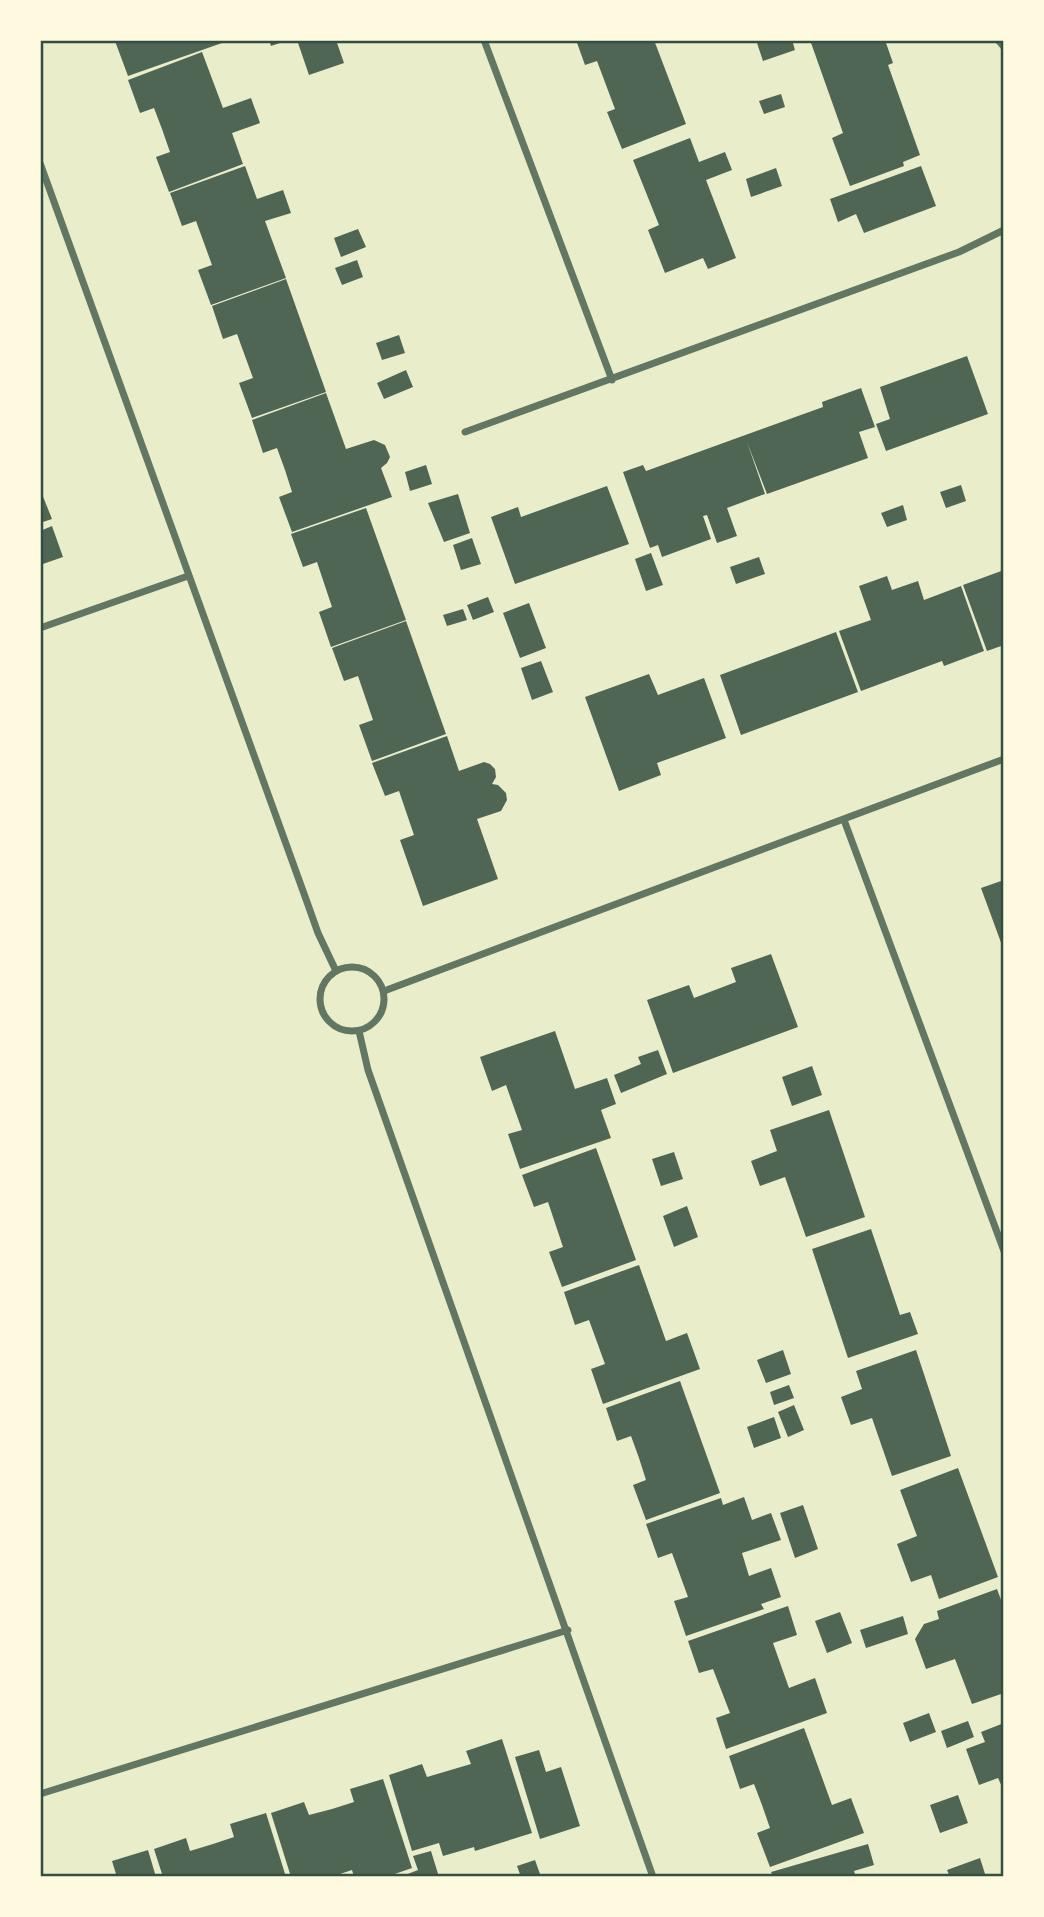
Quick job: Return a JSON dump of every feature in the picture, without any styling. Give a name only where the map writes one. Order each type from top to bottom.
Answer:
[{"type":"street","points":[[484,40],[612,380]]},
{"type":"street","points":[[998,40],[1004,47]]},
{"type":"street","points":[[40,163],[318,933],[337,971]]},
{"type":"street","points":[[465,432],[959,251],[1004,230]]},
{"type":"street","points":[[40,628],[188,576]]},
{"type":"street","points":[[384,991],[1004,760]]},
{"type":"street","points":[[844,820],[1004,1251]]},
{"type":"street","points":[[350,967],[365,969],[377,978],[384,991],[384,1004],[380,1016],[371,1026],[348,1032],[328,1021],[322,1011],[320,999],[327,978],[337,971],[350,967]]},
{"type":"street","points":[[359,1031],[368,1070],[568,1630],[653,1877]]},
{"type":"street","points":[[40,1794],[568,1630]]},
{"type":"building","points":[[221,40],[222,43],[128,76],[115,41]]},
{"type":"building","points":[[269,40],[286,40],[286,41],[271,46]]},
{"type":"building","points":[[297,40],[336,40],[344,63],[309,75]]},
{"type":"building","points":[[576,40],[654,40],[686,124],[622,149],[607,112],[615,109],[597,61],[585,65]]},
{"type":"building","points":[[756,40],[792,40],[795,50],[763,61]]},
{"type":"building","points":[[810,40],[873,40],[874,43],[885,40],[893,63],[888,65],[920,155],[903,162],[904,166],[850,186],[832,138],[843,133]]},
{"type":"building","points":[[202,52],[223,108],[251,98],[260,123],[232,133],[243,164],[169,192],[156,157],[170,152],[162,129],[154,108],[140,113],[128,80]]},
{"type":"building","points":[[781,94],[785,107],[764,114],[759,101]]},
{"type":"building","points":[[690,138],[699,162],[725,152],[732,170],[706,180],[736,258],[708,269],[703,258],[665,273],[648,230],[659,225],[633,160]]},
{"type":"building","points":[[245,166],[257,199],[283,190],[291,213],[265,221],[286,278],[211,305],[198,270],[212,265],[196,221],[182,226],[170,193]]},
{"type":"building","points":[[921,166],[936,206],[864,233],[856,214],[838,222],[830,199]]},
{"type":"building","points":[[776,168],[782,186],[751,197],[746,179]]},
{"type":"building","points":[[358,229],[366,247],[341,257],[334,238]]},
{"type":"building","points":[[357,260],[363,277],[342,285],[335,268]]},
{"type":"building","points":[[286,279],[326,392],[252,418],[239,383],[253,378],[237,334],[223,339],[212,306]]},
{"type":"building","points":[[399,335],[405,353],[382,360],[376,343]]},
{"type":"building","points":[[967,356],[988,414],[886,451],[876,424],[890,419],[880,387]]},
{"type":"building","points":[[406,370],[413,387],[384,399],[377,383]]},
{"type":"building","points":[[861,388],[875,427],[859,432],[868,458],[767,494],[747,442],[765,494],[727,508],[737,536],[717,543],[707,515],[703,516],[711,539],[662,557],[658,545],[650,548],[623,472],[643,465],[646,471],[823,407],[822,402]]},
{"type":"building","points":[[326,393],[346,449],[374,440],[385,445],[390,457],[381,468],[392,497],[292,532],[279,497],[292,492],[285,470],[277,448],[263,453],[252,420]]},
{"type":"building","points":[[426,465],[432,484],[410,491],[405,472]]},
{"type":"building","points":[[961,485],[966,501],[946,508],[940,492]]},
{"type":"building","points":[[607,486],[629,544],[515,584],[491,517],[518,507],[521,517]]},
{"type":"building","points":[[40,489],[52,519],[40,523]]},
{"type":"building","points":[[458,494],[470,533],[444,542],[428,503]]},
{"type":"building","points":[[903,505],[907,520],[887,527],[881,513]]},
{"type":"building","points":[[366,508],[406,620],[331,647],[319,612],[332,607],[317,562],[303,567],[291,534]]},
{"type":"building","points":[[52,526],[63,557],[40,565],[40,531]]},
{"type":"building","points":[[472,538],[481,564],[461,570],[453,545]]},
{"type":"building","points":[[651,553],[663,585],[646,591],[635,559]]},
{"type":"building","points":[[759,557],[765,574],[736,584],[730,567]]},
{"type":"building","points":[[1004,570],[1004,645],[987,651],[963,585]]},
{"type":"building","points":[[887,576],[892,590],[918,581],[924,600],[961,586],[984,651],[944,666],[942,661],[861,691],[839,631],[871,620],[859,586]]},
{"type":"building","points":[[488,597],[494,612],[473,620],[467,605]]},
{"type":"building","points":[[529,603],[546,648],[520,658],[503,613]]},
{"type":"building","points":[[463,609],[467,620],[447,626],[443,615]]},
{"type":"building","points":[[406,621],[446,734],[372,761],[359,725],[373,720],[358,676],[344,681],[332,648]]},
{"type":"building","points":[[836,632],[858,692],[741,735],[720,675]]},
{"type":"building","points":[[541,661],[553,692],[532,700],[521,668]]},
{"type":"building","points":[[649,674],[658,695],[704,678],[726,738],[657,763],[661,775],[619,791],[585,697]]},
{"type":"building","points":[[447,736],[459,771],[484,762],[490,764],[495,769],[496,777],[492,784],[498,785],[506,793],[507,800],[501,811],[477,819],[498,879],[423,906],[400,840],[414,835],[399,791],[385,796],[372,763]]},
{"type":"building","points":[[1004,880],[1004,948],[1003,948],[981,888]]},
{"type":"building","points":[[771,954],[798,1027],[673,1073],[647,1000],[689,985],[694,998],[736,982],[731,968]]},
{"type":"building","points":[[555,1031],[575,1089],[607,1078],[616,1104],[601,1110],[611,1138],[520,1169],[508,1134],[522,1130],[506,1085],[492,1091],[480,1057]]},
{"type":"building","points":[[658,1050],[667,1074],[621,1093],[614,1075],[641,1064],[638,1057]]},
{"type":"building","points":[[812,1066],[822,1095],[792,1106],[782,1077]]},
{"type":"building","points":[[829,1110],[865,1217],[806,1237],[785,1177],[760,1186],[751,1161],[777,1151],[770,1130]]},
{"type":"building","points":[[596,1148],[636,1260],[562,1287],[549,1252],[563,1247],[548,1202],[534,1207],[522,1175]]},
{"type":"building","points":[[674,1152],[683,1179],[661,1186],[652,1159]]},
{"type":"building","points":[[687,1206],[698,1237],[674,1247],[663,1216]]},
{"type":"building","points":[[871,1229],[900,1315],[910,1312],[918,1334],[848,1358],[812,1249]]},
{"type":"building","points":[[639,1265],[666,1341],[687,1333],[700,1369],[603,1404],[591,1369],[605,1364],[589,1320],[575,1325],[564,1292]]},
{"type":"building","points":[[783,1350],[791,1374],[766,1383],[757,1360]]},
{"type":"building","points":[[916,1350],[951,1456],[892,1476],[872,1418],[851,1425],[841,1397],[862,1389],[856,1371]]},
{"type":"building","points":[[680,1381],[720,1493],[646,1520],[633,1485],[646,1480],[639,1458],[631,1436],[617,1441],[606,1408]]},
{"type":"building","points":[[789,1385],[794,1398],[774,1405],[770,1392]]},
{"type":"building","points":[[794,1405],[804,1430],[788,1437],[778,1412]]},
{"type":"building","points":[[774,1417],[781,1438],[754,1448],[747,1427]]},
{"type":"building","points":[[958,1468],[998,1577],[939,1599],[931,1575],[911,1582],[897,1544],[917,1536],[900,1490]]},
{"type":"building","points":[[744,1497],[752,1520],[771,1513],[781,1540],[742,1553],[749,1576],[771,1568],[781,1597],[761,1604],[764,1609],[686,1636],[674,1601],[688,1597],[672,1553],[658,1558],[646,1524],[721,1498],[723,1505]]},
{"type":"building","points":[[803,1505],[818,1549],[795,1558],[780,1513]]},
{"type":"building","points":[[997,1589],[1004,1608],[1004,1693],[972,1704],[955,1659],[926,1669],[915,1639],[924,1624],[939,1619],[937,1611]]},
{"type":"building","points":[[788,1606],[797,1635],[773,1643],[789,1688],[815,1678],[827,1713],[726,1749],[716,1718],[730,1713],[713,1669],[699,1673],[688,1641]]},
{"type":"building","points":[[840,1612],[852,1643],[827,1653],[815,1621]]},
{"type":"building","points":[[903,1616],[908,1634],[866,1648],[860,1630]]},
{"type":"building","points":[[929,1713],[936,1732],[910,1742],[903,1723]]},
{"type":"building","points":[[968,1721],[974,1737],[947,1748],[941,1731]]},
{"type":"building","points":[[1004,1723],[1004,1791],[998,1778],[979,1785],[966,1749],[985,1742],[981,1732]]},
{"type":"building","points":[[804,1728],[832,1805],[851,1798],[864,1833],[770,1867],[757,1833],[770,1828],[762,1805],[754,1784],[740,1789],[729,1756]]},
{"type":"building","points":[[502,1739],[532,1833],[475,1851],[474,1847],[443,1856],[439,1843],[412,1851],[389,1775],[422,1764],[427,1777],[471,1764],[466,1751]]},
{"type":"building","points":[[539,1750],[546,1772],[561,1767],[580,1826],[540,1839],[515,1757]]},
{"type":"building","points":[[383,1779],[412,1868],[386,1877],[354,1877],[352,1870],[331,1877],[291,1877],[271,1813],[304,1802],[309,1815],[332,1809],[354,1802],[350,1789]]},
{"type":"building","points":[[958,1795],[968,1823],[940,1833],[930,1805]]},
{"type":"building","points":[[266,1813],[286,1877],[163,1877],[154,1849],[186,1838],[190,1851],[213,1844],[234,1837],[230,1824]]},
{"type":"building","points":[[868,1844],[874,1865],[854,1871],[856,1877],[773,1877],[771,1872]]},
{"type":"building","points":[[148,1850],[156,1877],[110,1877],[116,1874],[112,1861]]},
{"type":"building","points":[[431,1851],[439,1877],[400,1877],[418,1870],[413,1856]]},
{"type":"building","points":[[980,1858],[986,1877],[950,1877],[947,1870]]},
{"type":"building","points":[[535,1860],[541,1877],[521,1877],[517,1866]]}]
